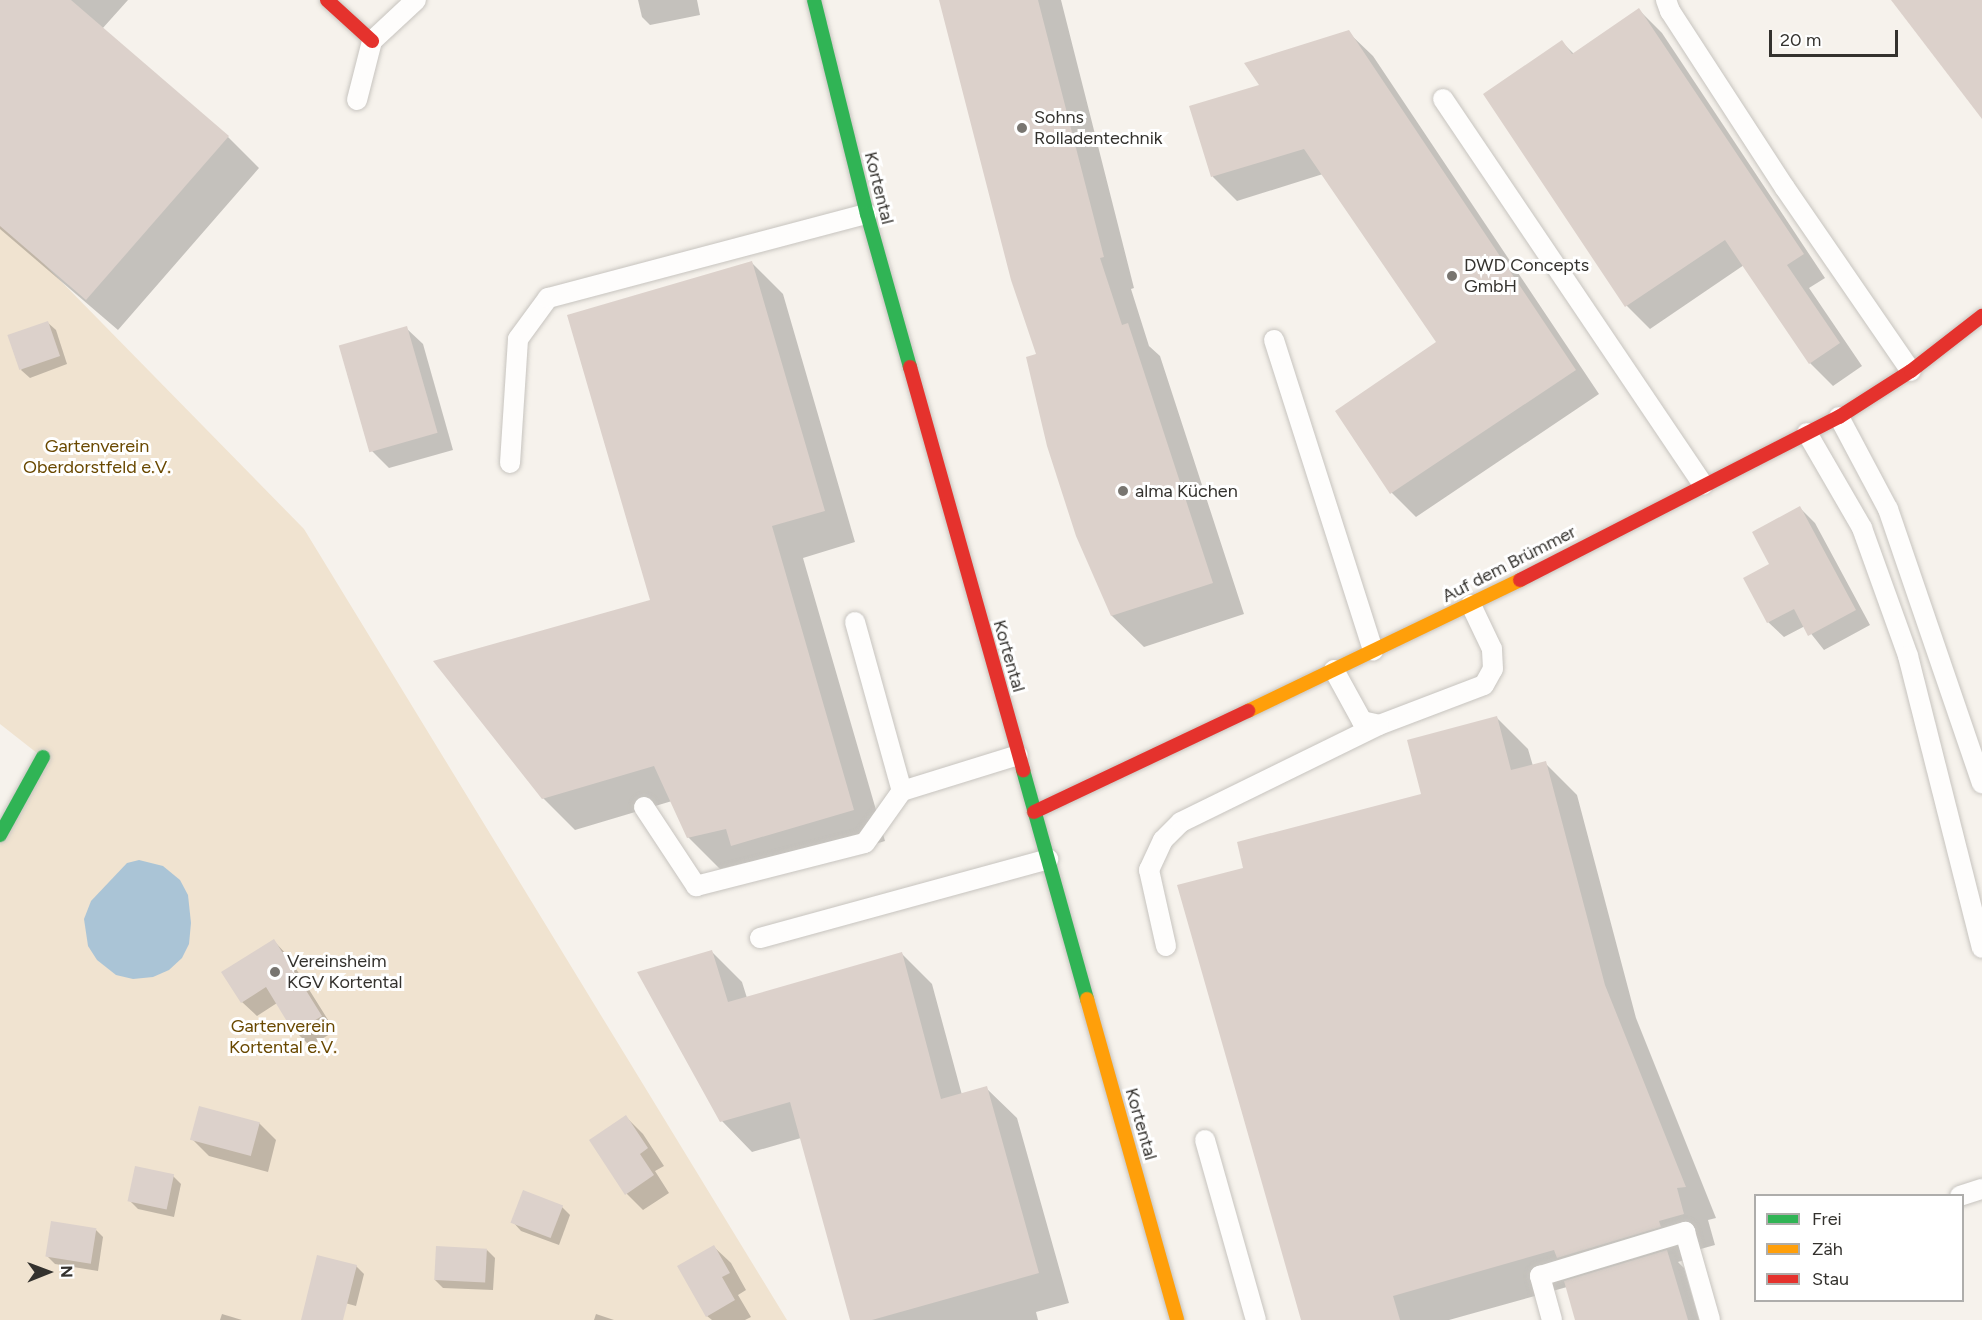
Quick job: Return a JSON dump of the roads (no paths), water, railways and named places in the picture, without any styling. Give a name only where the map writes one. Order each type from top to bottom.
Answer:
[{"type":"street","points":[[327,0],[372,41]]},
{"type":"street","name":"Kortental","points":[[814,0],[867,214],[1177,1320]]},
{"type":"street","name":"Auf dem Brümmer","points":[[1034,812],[1471,605],[1839,417],[1911,371],[1982,316]]},
{"type":"street","points":[[0,835],[43,757]]},
{"type":"lane","points":[[357,100],[372,41],[416,0]]},
{"type":"lane","points":[[1666,0],[1676,20],[1785,188],[1911,371]]},
{"type":"lane","points":[[1443,99],[1704,484]]},
{"type":"lane","points":[[510,463],[518,339],[548,298],[867,214]]},
{"type":"lane","points":[[1274,340],[1373,651]]},
{"type":"lane","points":[[1839,417],[1888,508],[1982,783]]},
{"type":"lane","points":[[1808,433],[1862,528],[1908,656],[1982,948]]},
{"type":"lane","points":[[1166,946],[1149,870],[1163,840],[1181,822],[1309,758],[1355,739],[1379,725],[1484,685],[1493,669],[1492,649],[1471,605]]},
{"type":"lane","points":[[855,622],[902,791]]},
{"type":"lane","points":[[1334,670],[1362,721],[1379,725]]},
{"type":"lane","points":[[644,807],[696,886],[865,843],[902,791],[1018,755]]},
{"type":"lane","points":[[760,938],[1048,859]]},
{"type":"lane","points":[[1205,1140],[1256,1320]]},
{"type":"lane","points":[[1964,1195],[1982,1189]]},
{"type":"lane","points":[[1552,1320],[1540,1276],[1685,1232],[1710,1320]]},
{"type":"water","points":[[139,860],[163,866],[180,880],[188,895],[191,923],[189,944],[182,958],[169,970],[153,977],[133,979],[116,975],[97,960],[88,946],[84,919],[91,901],[127,863]]},
{"type":"place","name":"Sohns Rolladentechnik","points":[[1022,128]]},
{"type":"place","name":"DWD Concepts GmbH","points":[[1452,276]]},
{"type":"place","name":"alma Küchen","points":[[1123,491]]},
{"type":"place","name":"Vereinsheim KGV Kortental","points":[[275,972]]},
{"type":"park label","name":"Gartenverein Oberdorstfeld e.V.","points":[[97,457]]},
{"type":"park label","name":"Gartenverein Kortental e.V.","points":[[283,1037]]}]
